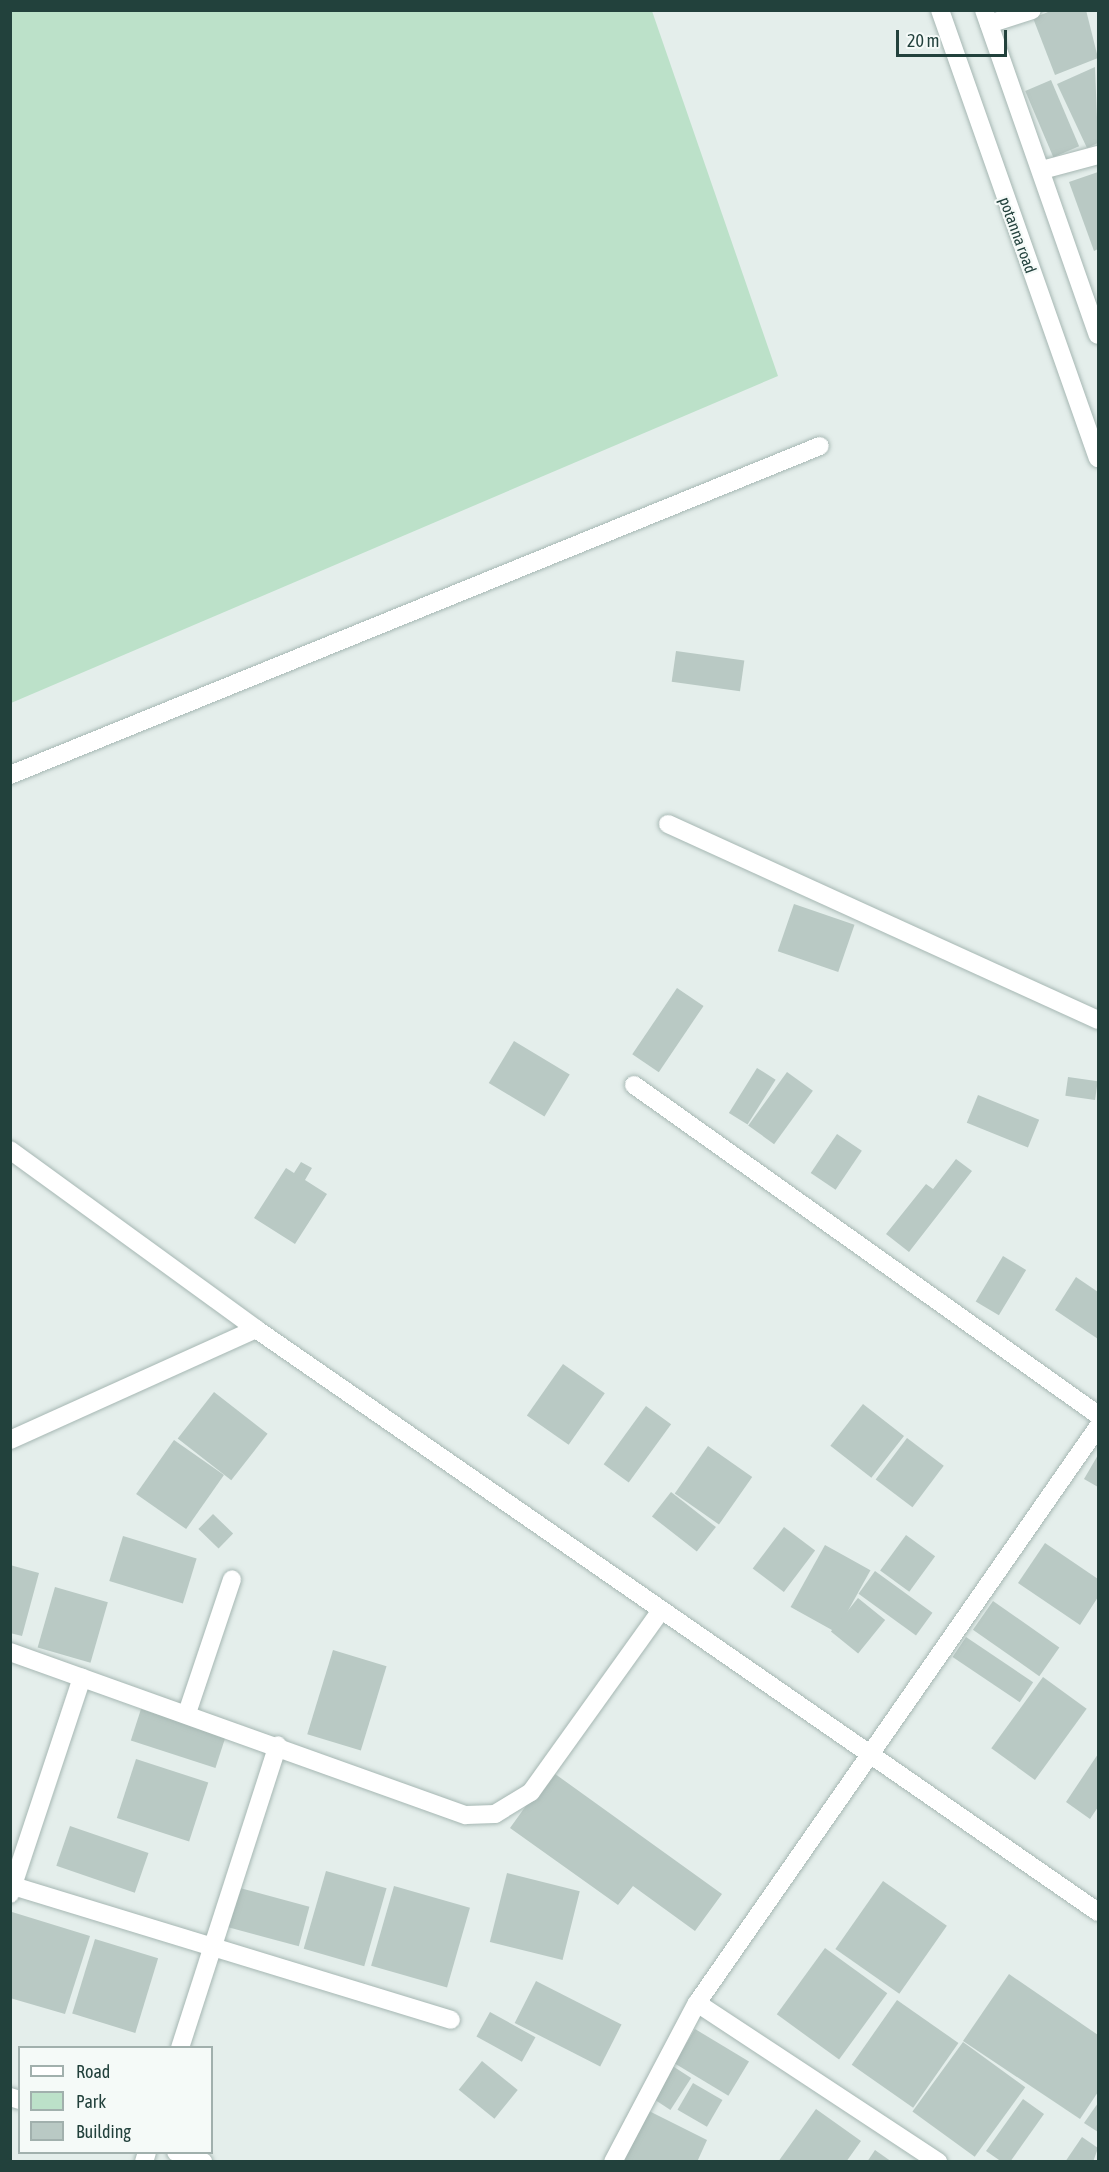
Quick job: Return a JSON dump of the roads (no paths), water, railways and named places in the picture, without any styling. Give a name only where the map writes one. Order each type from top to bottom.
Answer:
[{"type":"street","name":"potanna road","points":[[940,10],[1098,458]]},
{"type":"street","points":[[1032,10],[986,17],[1042,170],[1098,335]]},
{"type":"street","points":[[1042,170],[1098,155]]},
{"type":"street","points":[[10,775],[820,446]]},
{"type":"street","points":[[668,824],[1098,1020]]},
{"type":"street","points":[[634,1085],[1098,1415]]},
{"type":"street","points":[[10,1150],[255,1329],[866,1755],[1098,1912]]},
{"type":"street","points":[[10,1440],[255,1329]]},
{"type":"street","points":[[614,2162],[697,2003],[866,1755],[1098,1427]]},
{"type":"street","points":[[187,1713],[232,1579]]},
{"type":"street","points":[[10,1652],[278,1745],[465,1815],[495,1814],[531,1792],[660,1612]]},
{"type":"street","points":[[82,1678],[11,1888],[451,2020]]},
{"type":"street","points":[[181,2046],[210,1948],[278,1745]]},
{"type":"street","points":[[697,2003],[938,2162]]},
{"type":"street","points":[[181,2154],[203,2162]]}]
